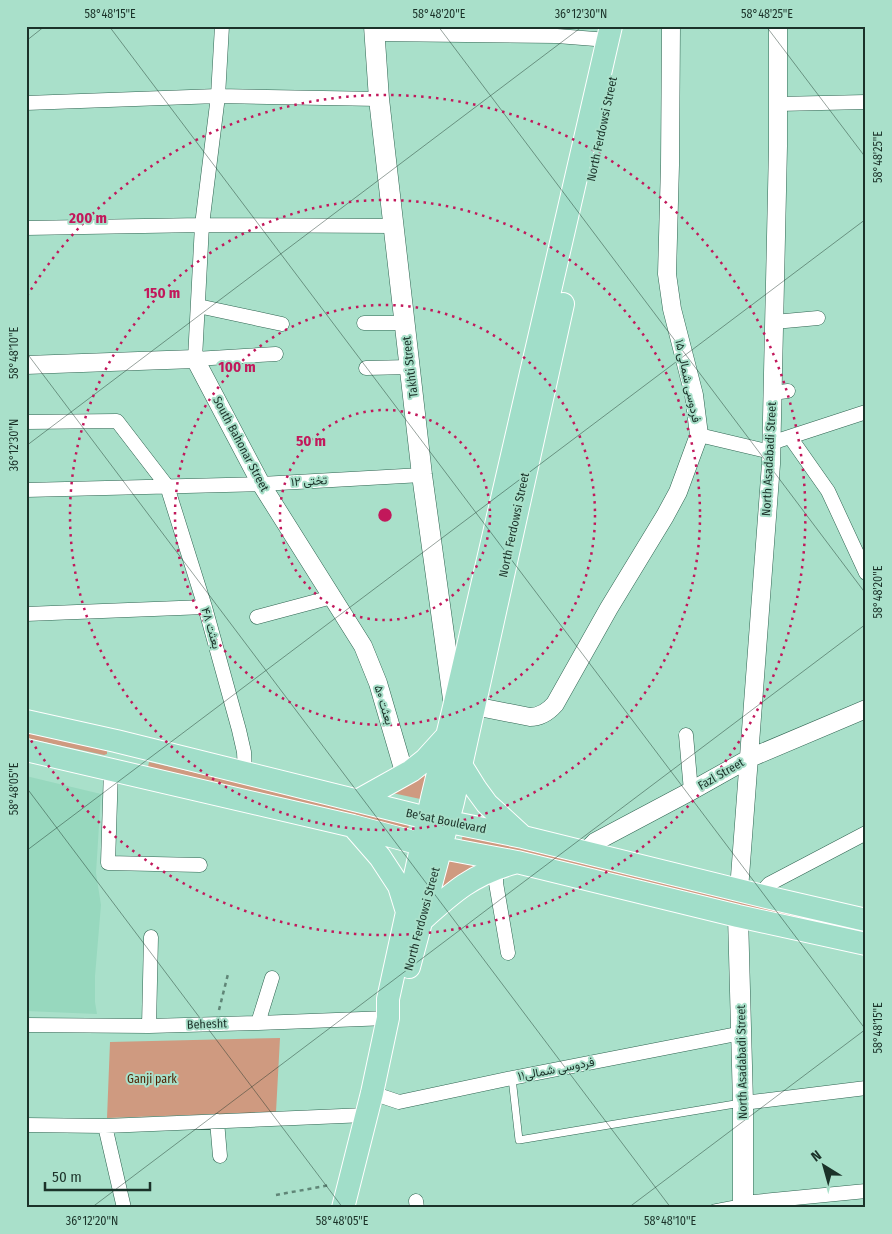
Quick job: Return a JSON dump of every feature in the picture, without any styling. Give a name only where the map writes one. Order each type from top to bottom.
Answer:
[{"type":"main road","name":"Takhti Street","points":[[374,30],[379,99],[422,474],[451,677],[464,706]]},
{"type":"main road","name":"North Ferdowsi Street","points":[[438,819],[461,765],[464,706],[615,31]]},
{"type":"main road","name":"North Ferdowsi Street","points":[[343,1208],[372,1093],[388,1018],[399,1003],[415,916],[438,819],[447,735],[464,706]]},
{"type":"main road","name":"Be'sat Boulevard","points":[[26,721],[438,819],[523,837],[866,920]]},
{"type":"main road","points":[[359,800],[411,771],[425,760],[447,735]]},
{"type":"main road","points":[[111,769],[116,741]]},
{"type":"main road","name":"Be'sat Boulevard","points":[[26,750],[353,826],[506,865],[569,875],[738,916],[866,944]]},
{"type":"main road","points":[[461,765],[487,804],[523,837]]},
{"type":"main road","points":[[353,826],[380,857],[399,886],[415,916],[447,897],[475,877],[506,865]]},
{"type":"main road","points":[[569,875],[579,852]]},
{"type":"main road","name":"North Asadabadi Street","points":[[738,916],[742,1033],[743,1205]]},
{"type":"street","points":[[195,359],[202,225],[218,96],[222,26]]},
{"type":"street","name":"فردوسی شمالی ۱۵","points":[[464,706],[537,717],[546,713],[555,704],[678,492],[699,436],[694,395],[672,309],[667,274],[671,26]]},
{"type":"street","name":"North Asadabadi Street","points":[[749,892],[752,710],[771,447],[780,392],[774,322],[778,26]]},
{"type":"street","points":[[374,30],[615,31]]},
{"type":"street","points":[[26,103],[218,96],[379,99]]},
{"type":"street","points":[[778,104],[866,102]]},
{"type":"street","points":[[26,228],[202,225],[394,226]]},
{"type":"street","points":[[198,306],[282,324]]},
{"type":"street","points":[[774,322],[818,318]]},
{"type":"street","points":[[364,323],[405,323]]},
{"type":"street","points":[[26,365],[276,354]]},
{"type":"street","name":"South Bahonar Street","points":[[195,359],[261,484],[363,646]]},
{"type":"street","points":[[366,368],[410,367]]},
{"type":"street","points":[[699,436],[771,447],[790,437],[866,412]]},
{"type":"street","points":[[26,422],[117,421],[167,486]]},
{"type":"street","points":[[790,437],[828,491],[866,573]]},
{"type":"street","name":"تختی ۱۲","points":[[26,490],[261,484],[422,474]]},
{"type":"street","name":"بعثت ۴۸","points":[[167,486],[205,607],[239,730],[244,752],[245,772]]},
{"type":"street","points":[[257,617],[332,597]]},
{"type":"street","points":[[26,614],[205,607]]},
{"type":"street","name":"بعثت ۵۰","points":[[363,646],[378,683],[402,765]]},
{"type":"street","name":"Fazl Street","points":[[579,852],[750,758],[866,709]]},
{"type":"street","points":[[686,735],[691,792]]},
{"type":"street","points":[[111,769],[108,862],[200,865]]},
{"type":"street","points":[[749,892],[770,884],[866,833]]},
{"type":"street","points":[[506,865],[496,883],[508,953]]},
{"type":"street","points":[[149,1026],[151,937]]},
{"type":"street","points":[[258,1023],[272,978]]},
{"type":"street","name":"Behesht","points":[[26,1025],[149,1026],[388,1018]]},
{"type":"street","name":"فردوسی شمالی۱۱","points":[[372,1093],[399,1102],[742,1033]]},
{"type":"street","points":[[743,1103],[866,1088]]},
{"type":"street","points":[[26,1125],[105,1126],[366,1115]]},
{"type":"street","points":[[217,1121],[220,1156]]},
{"type":"street","points":[[105,1126],[124,1208]]},
{"type":"street","points":[[743,1205],[866,1191]]},
{"type":"lane","points":[[512,1078],[520,1140],[743,1103]]},
{"type":"lane","points":[[714,1208],[743,1205]]},
{"type":"path","points":[[216,1024],[228,974]]},
{"type":"path","points":[[276,1196],[325,1185],[348,1185]]},
{"type":"shaded area","points":[[26,776],[101,794],[96,873],[101,905],[95,976],[97,1014],[26,1011]]},
{"type":"green space","points":[[26,732],[104,749],[107,751],[107,754],[104,755],[26,738]]},
{"type":"green space","points":[[433,761],[425,800],[383,791]]},
{"type":"green space","points":[[149,762],[410,822],[408,829],[148,767]]},
{"type":"green space","points":[[463,835],[866,927],[866,935],[461,842]]},
{"type":"green space","points":[[446,857],[486,866],[436,899]]},
{"type":"green space","name":"Ganji park","points":[[280,1038],[276,1112],[107,1118],[110,1042]]}]
